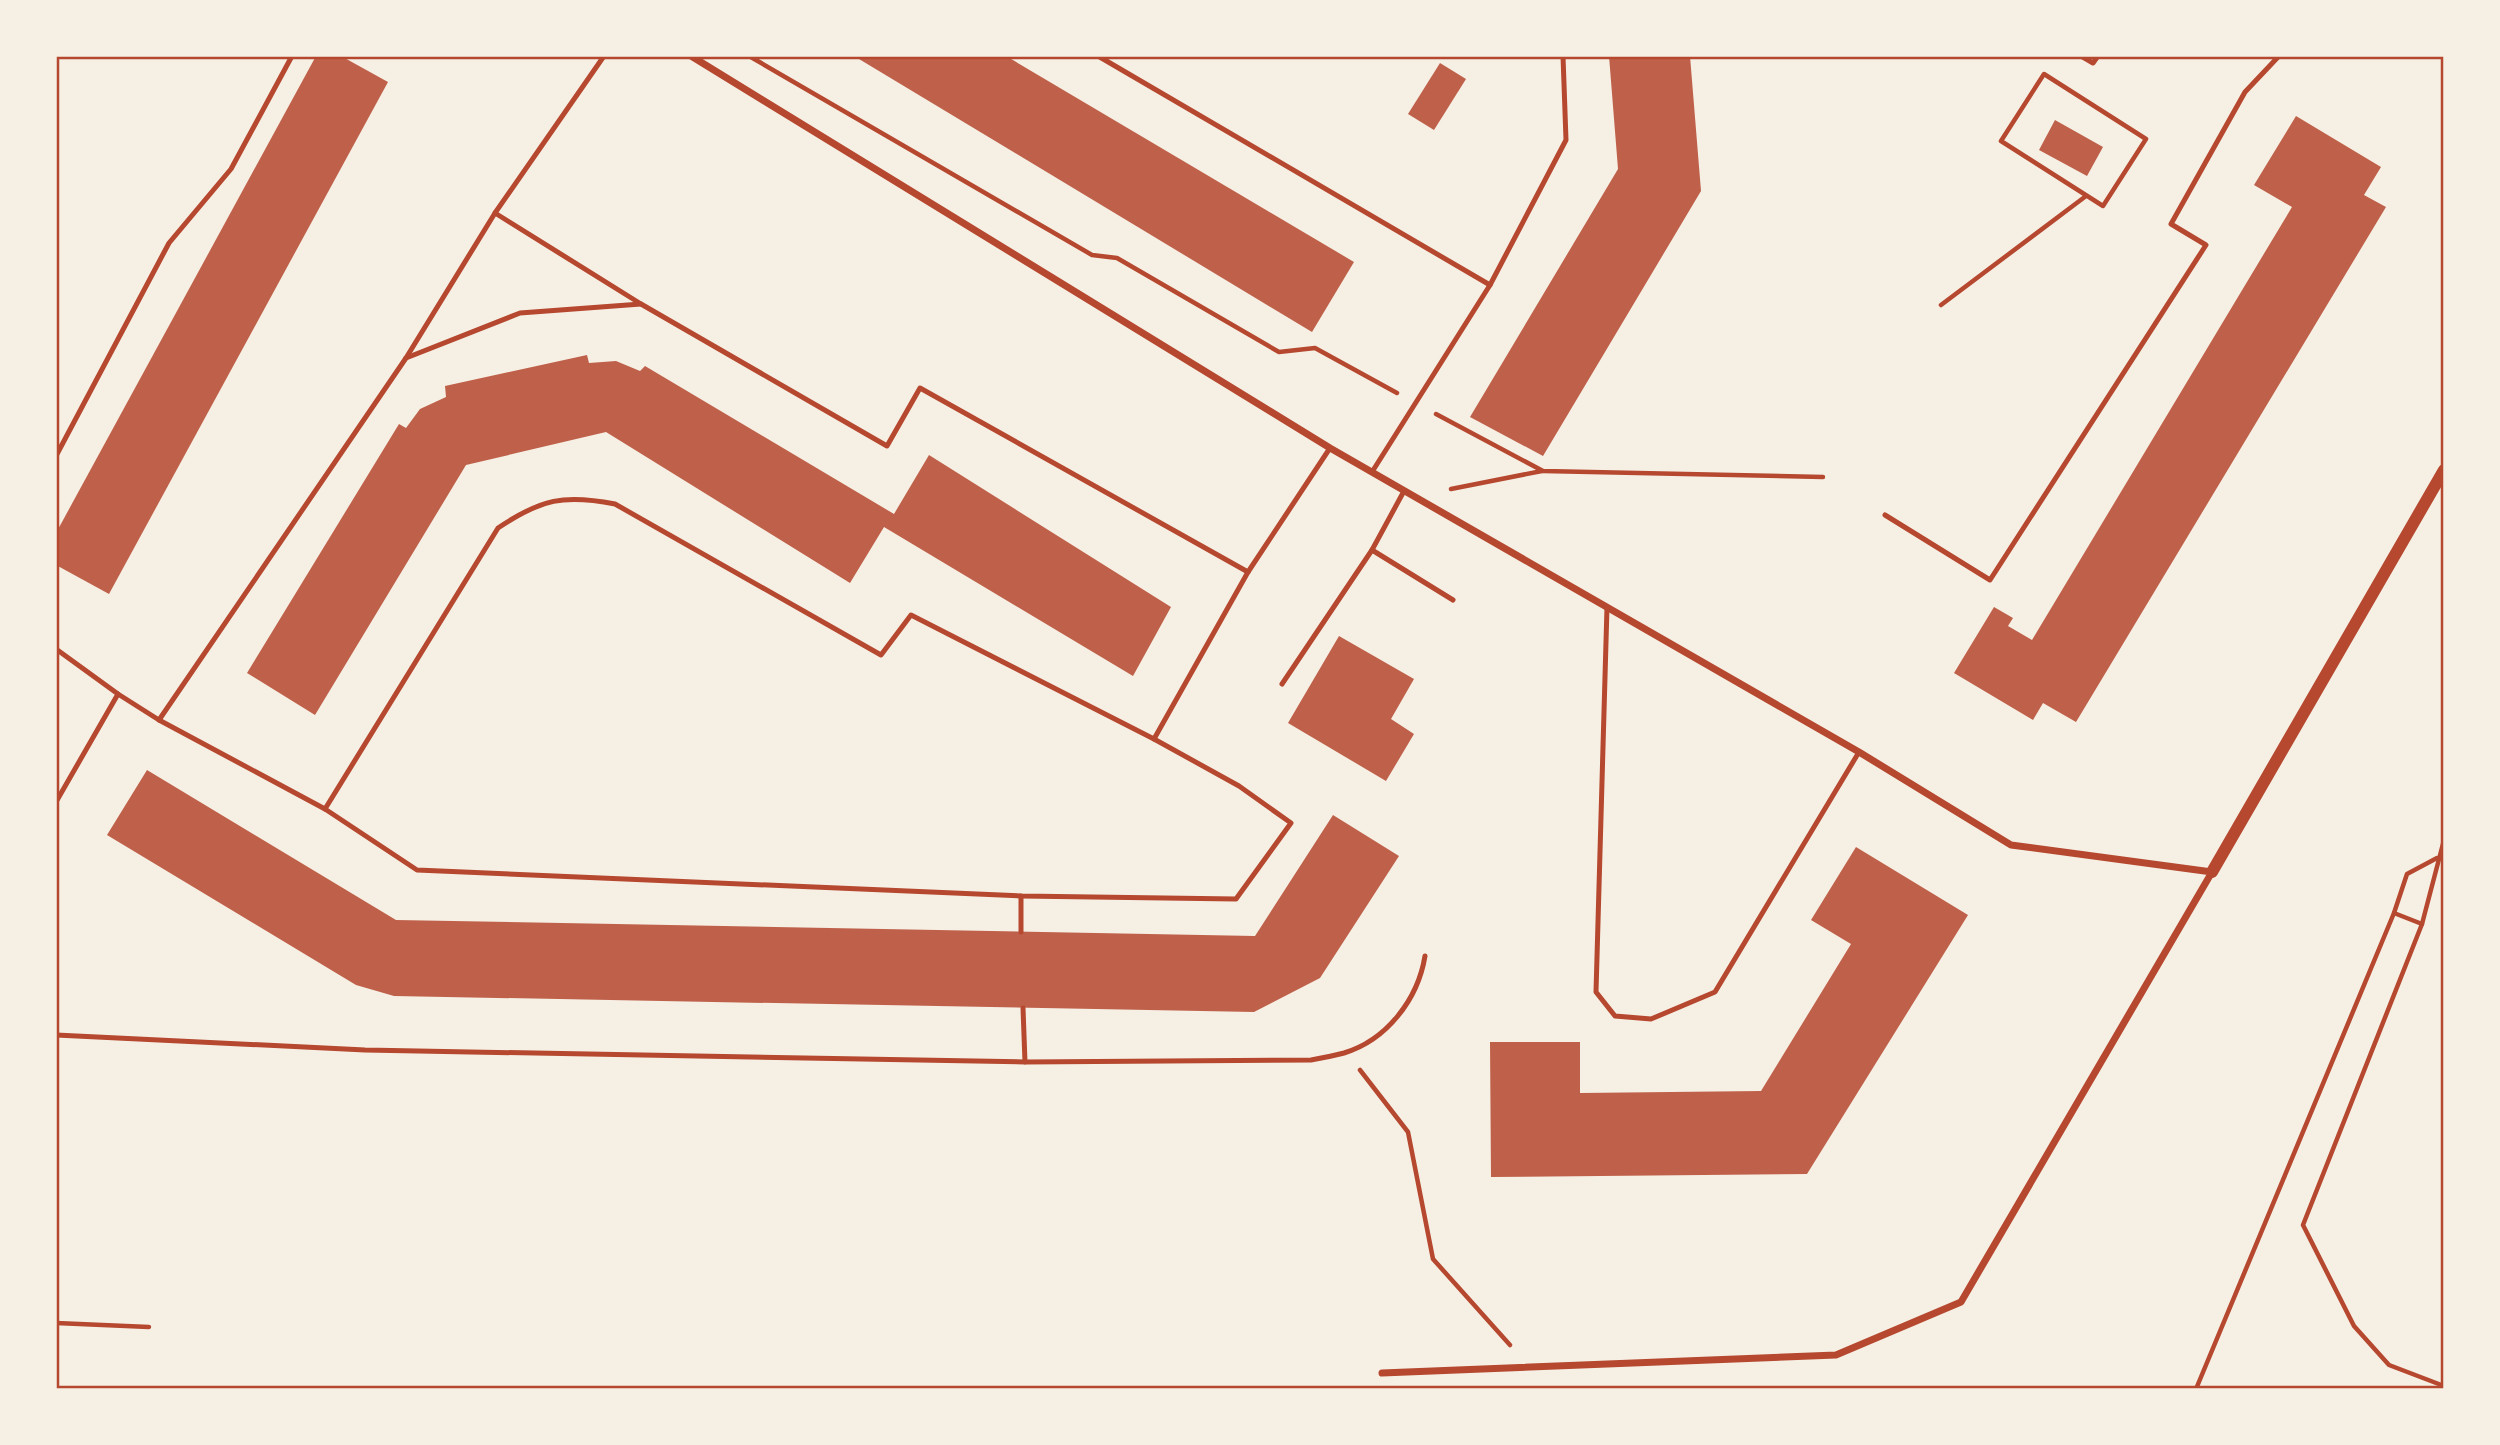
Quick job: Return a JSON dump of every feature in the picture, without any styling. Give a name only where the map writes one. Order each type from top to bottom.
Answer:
[{"type":"street","points":[[691,56],[1330,449],[1858,752],[2011,845],[2212,872]]},
{"type":"street","points":[[1382,1373],[1836,1355],[1961,1302],[2444,470]]},
{"type":"lane","points":[[56,456],[169,243],[231,169],[292,56]]},
{"type":"lane","points":[[159,720],[406,358],[495,213],[604,56]]},
{"type":"lane","points":[[1098,56],[1490,285]]},
{"type":"lane","points":[[1372,472],[1490,285],[1566,140],[1563,56]]},
{"type":"lane","points":[[2081,56],[2093,63],[2098,56]]},
{"type":"lane","points":[[1885,515],[1990,580],[2206,245],[2171,224],[2245,92],[2279,56]]},
{"type":"lane","points":[[495,213],[641,304],[887,446],[920,388],[1248,572]]},
{"type":"lane","points":[[406,358],[520,313],[641,304]]},
{"type":"lane","points":[[1154,739],[1248,572],[1330,449]]},
{"type":"lane","points":[[1282,684],[1372,550],[1404,491]]},
{"type":"lane","points":[[56,649],[159,720],[325,809],[417,870],[1021,896],[1236,899],[1291,823],[1239,786],[1154,739],[911,615],[881,655],[615,505],[585,498],[553,500],[524,510],[498,528],[325,809]]},
{"type":"lane","points":[[1372,550],[1453,600]]},
{"type":"lane","points":[[1607,607],[1596,992],[1615,1016],[1651,1019],[1714,992],[1858,752]]},
{"type":"lane","points":[[56,802],[118,694]]},
{"type":"lane","points":[[1021,896],[1021,932]]},
{"type":"lane","points":[[56,1035],[365,1049],[1025,1062],[1311,1060],[1347,1053],[1379,1035],[1405,1009],[1422,977],[1425,956]]},
{"type":"lane","points":[[1023,1008],[1025,1062]]},
{"type":"path","points":[[749,56],[1092,255],[1117,258],[1279,352],[1315,348],[1543,471]]},
{"type":"path","points":[[2044,74],[2146,139],[2103,206],[2086,196],[2001,141],[2044,74]]},
{"type":"path","points":[[1941,305],[2086,196]]},
{"type":"path","points":[[1413,496],[1543,471],[1823,477]]},
{"type":"path","points":[[2444,840],[2422,924],[2303,1225],[2354,1326],[2389,1366],[2444,1386]]},
{"type":"path","points":[[2196,1389],[2394,913],[2407,874],[2438,858]]},
{"type":"path","points":[[2394,913],[2422,924]]},
{"type":"path","points":[[1347,1053],[1408,1132],[1433,1259],[1530,1368]]},
{"type":"path","points":[[56,1322],[149,1326]]},
{"type":"building","points":[[316,56],[341,56],[388,82],[109,594],[56,565],[56,533]]},
{"type":"building","points":[[854,56],[1006,56],[1354,262],[1312,332]]},
{"type":"building","points":[[1609,56],[1690,56],[1701,191],[1543,456],[1470,417],[1618,169]]},
{"type":"building","points":[[1440,63],[1466,79],[1434,130],[1408,114]]},
{"type":"building","points":[[2296,116],[2381,167],[2364,195],[2386,207],[2076,722],[2043,703],[2033,720],[1954,673],[1994,607],[2013,618],[2008,626],[2032,640],[2292,207],[2254,185]]},
{"type":"building","points":[[2055,120],[2103,147],[2087,176],[2039,150]]},
{"type":"building","points":[[587,355],[589,363],[616,361],[640,371],[645,366],[894,514],[929,455],[1171,607],[1133,676],[884,527],[850,583],[606,432],[466,465],[315,715],[247,673],[399,424],[406,428],[420,409],[446,397],[445,386]]},
{"type":"building","points":[[1339,636],[1414,679],[1391,719],[1414,734],[1386,781],[1288,723]]},
{"type":"building","points":[[147,770],[396,920],[1255,936],[1333,815],[1399,856],[1320,978],[1254,1012],[394,996],[356,985],[107,835]]},
{"type":"building","points":[[1856,847],[1968,915],[1807,1174],[1491,1177],[1490,1042],[1580,1042],[1580,1093],[1761,1091],[1851,944],[1811,920]]}]
